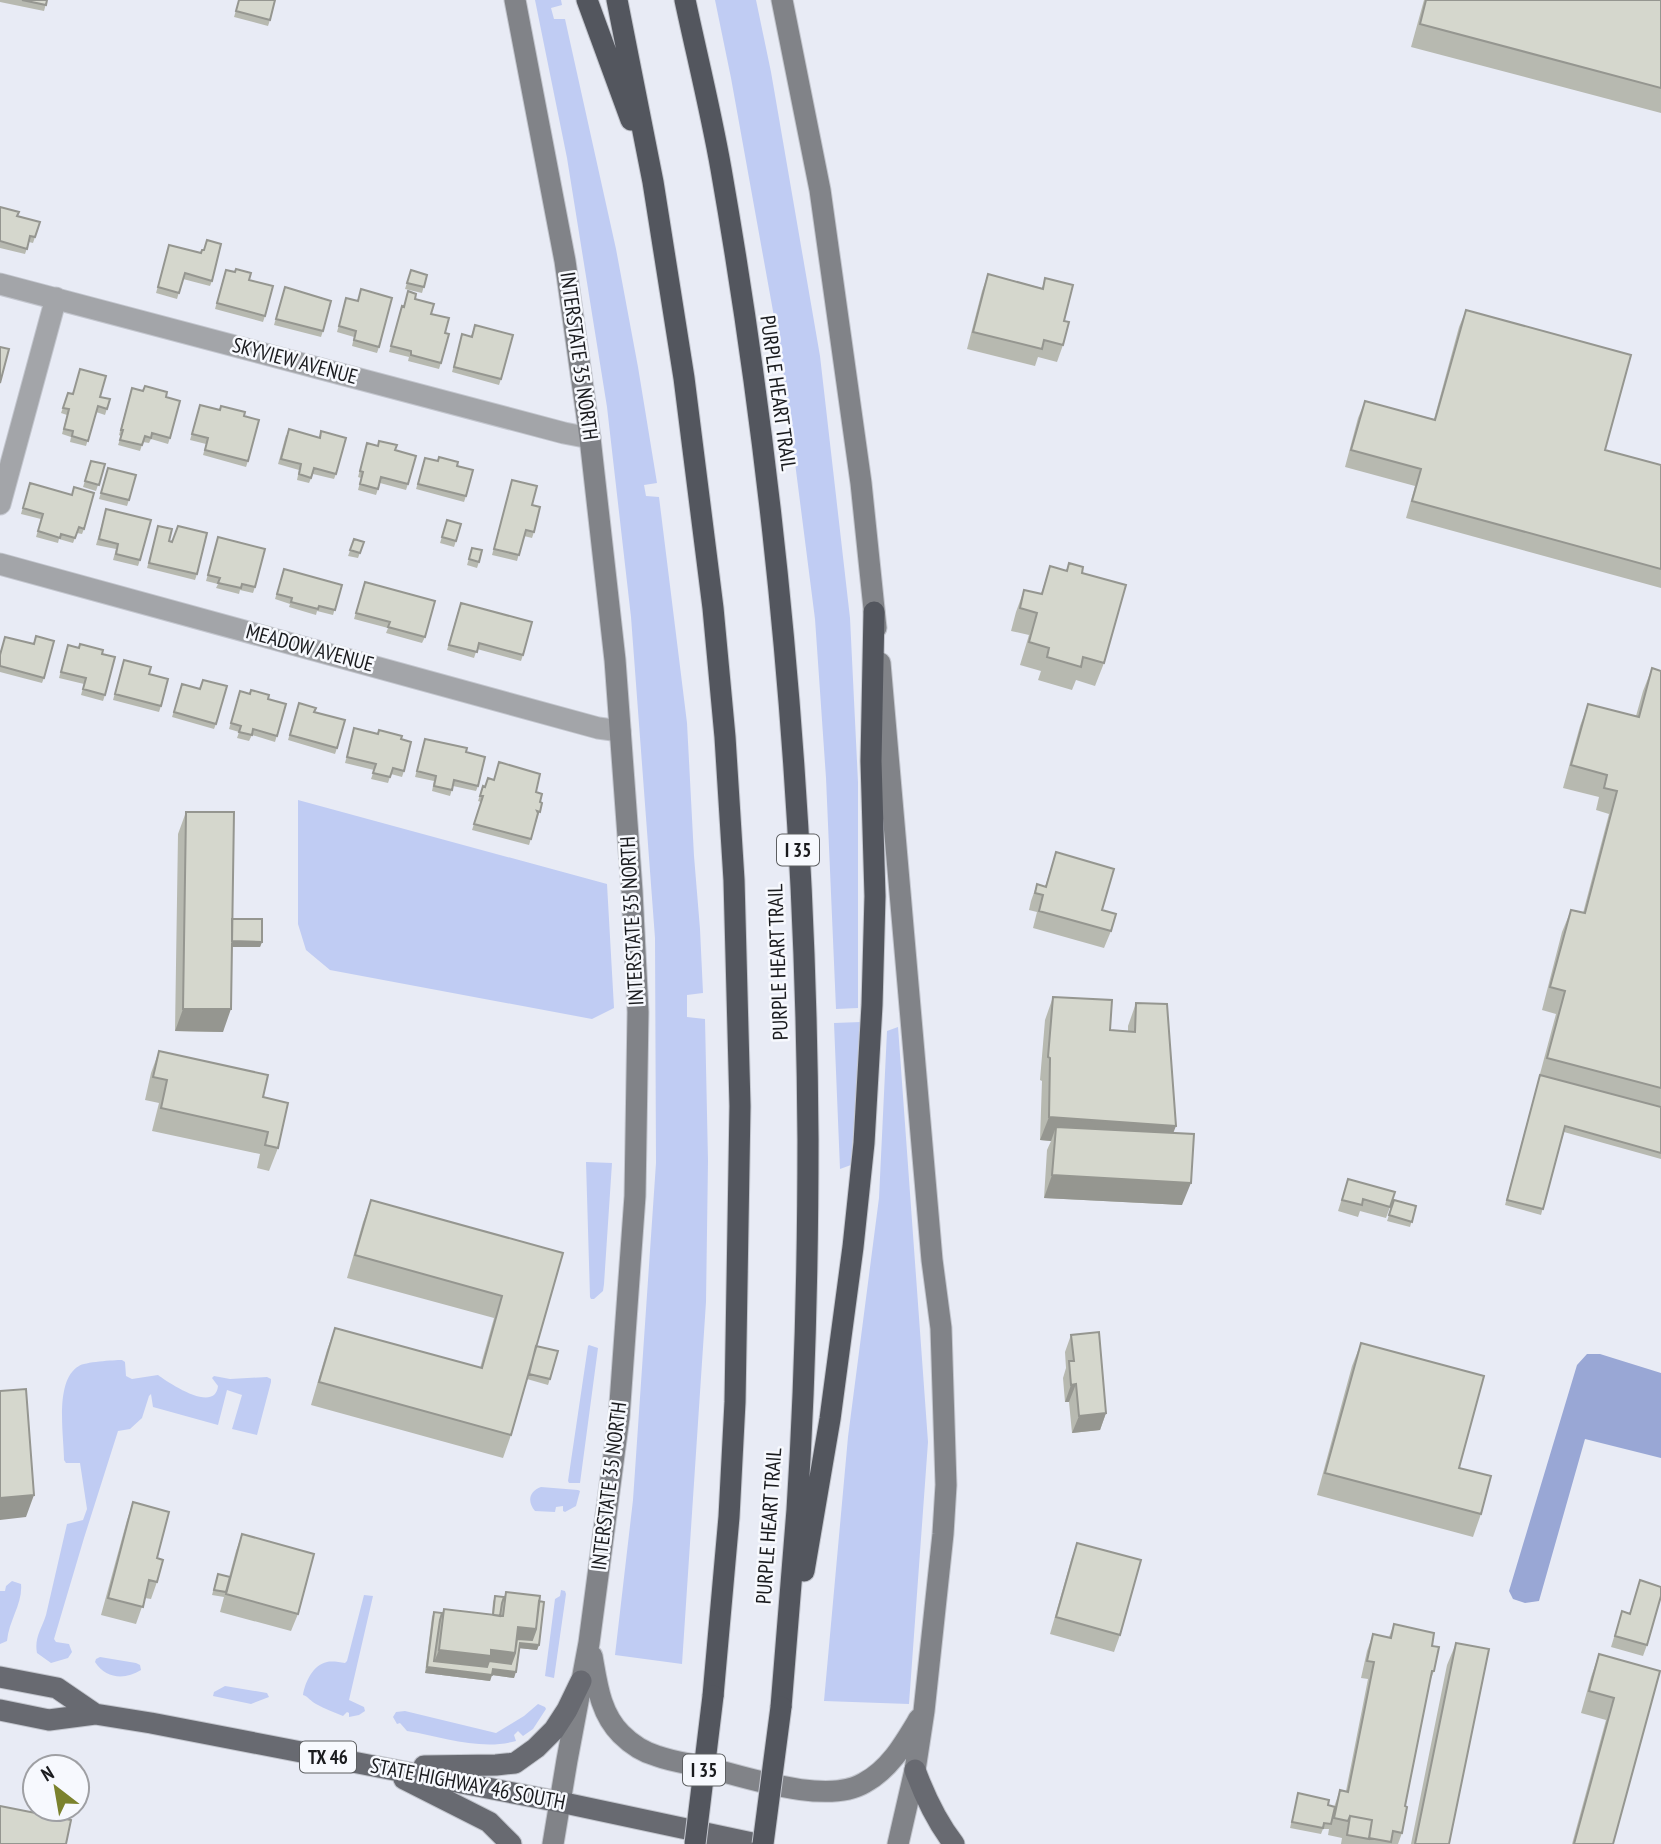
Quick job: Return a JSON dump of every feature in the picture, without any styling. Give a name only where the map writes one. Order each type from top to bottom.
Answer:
[{"type":"highway","points":[[587,0],[653,182]]},
{"type":"highway","name":"PURPLE HEART TRAIL","points":[[617,0],[653,182],[684,378],[713,608],[734,880],[740,1106],[735,1402],[729,1517],[713,1696],[695,1844]]},
{"type":"highway","name":"PURPLE HEART TRAIL","points":[[685,0],[720,167],[752,374],[775,554],[794,778],[803,940],[807,1126],[805,1305],[797,1508],[781,1707],[763,1844]]},
{"type":"highway","points":[[781,1707],[830,1419],[853,1247],[863,1143],[872,1004],[875,896],[871,761],[874,612]]},
{"type":"main road","name":"INTERSTATE 35 NORTH","points":[[515,0],[565,261],[590,438],[615,660],[638,1012],[635,1196],[619,1417],[589,1643],[553,1844]]},
{"type":"main road","points":[[782,0],[820,190],[861,483],[888,742],[932,1260],[941,1328],[946,1485],[943,1534],[924,1711],[915,1770],[898,1844]]},
{"type":"main road","points":[[589,1643],[605,1712],[619,1732],[635,1746],[657,1756],[781,1786],[814,1791],[842,1791],[863,1784],[891,1763],[924,1711]]},
{"type":"main road","name":"STATE HIGHWAY 46 SOUTH","points":[[0,1677],[57,1688],[95,1714]]},
{"type":"main road","points":[[380,1767],[514,1763],[536,1748],[554,1730],[582,1681]]},
{"type":"main road","name":"STATE HIGHWAY 46 SOUTH","points":[[0,1710],[49,1720],[95,1714],[151,1723],[560,1802],[757,1844]]},
{"type":"main road","points":[[380,1767],[489,1822],[510,1844]]},
{"type":"main road","points":[[915,1770],[930,1808],[954,1844]]},
{"type":"street","name":"SKYVIEW AVENUE","points":[[0,284],[590,438]]},
{"type":"street","points":[[0,504],[56,298]]},
{"type":"street","name":"MEADOW AVENUE","points":[[0,564],[585,724],[620,731]]},
{"type":"shaded area","points":[[535,0],[561,0],[562,5],[551,8],[554,19],[565,19],[616,249],[657,483],[644,485],[646,496],[659,497],[687,723],[703,993],[687,995],[687,1017],[705,1019],[708,1161],[706,1302],[682,1664],[615,1655],[633,1500],[656,1163],[655,938],[631,617],[607,407],[567,158]]},
{"type":"shaded area","points":[[715,0],[756,0],[820,356],[850,618],[858,782],[858,1008],[836,1009],[826,778],[815,619],[782,361]]},
{"type":"shaded area","points":[[298,800],[607,884],[614,1008],[592,1019],[330,970],[306,950],[298,924]]},
{"type":"shaded area","points":[[861,1022],[851,1165],[840,1169],[834,1023]]},
{"type":"shaded area","points":[[898,1027],[928,1442],[909,1704],[824,1701],[848,1437],[879,1198],[887,1031]]},
{"type":"shaded area","points":[[586,1162],[612,1163],[604,1284],[603,1291],[594,1299],[590,1297]]},
{"type":"shaded area","points":[[589,1345],[598,1348],[580,1483],[569,1483],[568,1481]]},
{"type":"shaded area","points":[[1587,1354],[1600,1354],[1661,1373],[1661,1458],[1585,1439],[1539,1601],[1525,1603],[1513,1599],[1509,1591],[1577,1365]]},
{"type":"shaded area","points":[[122,1360],[125,1362],[126,1376],[132,1379],[158,1375],[201,1397],[215,1394],[218,1386],[212,1378],[214,1376],[230,1379],[267,1377],[271,1382],[257,1435],[232,1429],[242,1395],[227,1390],[218,1425],[153,1407],[151,1394],[142,1418],[130,1429],[118,1431],[54,1639],[56,1642],[69,1644],[72,1652],[68,1658],[51,1663],[37,1653],[37,1638],[46,1615],[67,1524],[83,1520],[87,1509],[80,1463],[66,1463],[64,1460],[62,1409],[66,1383],[71,1373],[79,1366]]},
{"type":"shaded area","points":[[541,1487],[580,1491],[576,1506],[565,1512],[563,1506],[556,1507],[555,1512],[535,1511],[530,1497]]},
{"type":"shaded area","points":[[12,1581],[21,1584],[20,1598],[7,1641],[0,1644],[0,1591],[5,1591]]},
{"type":"shaded area","points":[[561,1590],[566,1594],[554,1678],[545,1676],[555,1599],[560,1596]]},
{"type":"shaded area","points":[[364,1595],[373,1596],[349,1700],[364,1707],[365,1711],[349,1717],[347,1712],[343,1716],[319,1706],[303,1695],[314,1670],[327,1662],[347,1661]]},
{"type":"shaded area","points":[[100,1657],[136,1663],[141,1670],[129,1675],[110,1675],[95,1662]]},
{"type":"shaded area","points":[[225,1686],[267,1693],[269,1697],[251,1704],[213,1696],[214,1692]]},
{"type":"shaded area","points":[[538,1704],[546,1709],[533,1729],[523,1736],[518,1731],[514,1735],[516,1741],[503,1744],[476,1744],[407,1731],[400,1723],[397,1724],[393,1717],[396,1712],[405,1711],[496,1733]]},
{"type":"building","points":[[22,0],[47,0],[46,5]]},
{"type":"building","points":[[239,0],[275,0],[270,20],[236,11]]},
{"type":"building","points":[[1426,0],[1661,0],[1661,88],[1420,24]]},
{"type":"building","points":[[0,207],[19,212],[17,216],[40,222],[35,237],[30,236],[27,249],[0,241]]},
{"type":"building","points":[[207,240],[221,244],[212,281],[185,273],[179,293],[158,287],[169,245],[201,253]]},
{"type":"building","points":[[236,269],[251,273],[249,280],[273,286],[265,316],[217,303],[226,270],[235,272]]},
{"type":"building","points":[[411,270],[427,275],[424,287],[407,283]]},
{"type":"building","points":[[988,274],[1043,289],[1045,278],[1073,285],[1064,321],[1069,322],[1063,345],[1044,340],[1042,349],[973,332]]},
{"type":"building","points":[[285,287],[331,301],[323,331],[276,319]]},
{"type":"building","points":[[361,289],[392,298],[379,347],[354,340],[356,331],[339,326],[346,298],[358,301]]},
{"type":"building","points":[[408,291],[416,294],[415,299],[434,304],[431,314],[449,318],[445,333],[449,334],[441,363],[391,346]]},
{"type":"building","points":[[1466,310],[1631,355],[1605,450],[1661,465],[1661,569],[1412,501],[1421,469],[1351,450],[1365,401],[1435,420]]},
{"type":"building","points":[[475,325],[513,335],[501,379],[454,367],[462,334],[472,337]]},
{"type":"building","points":[[0,347],[9,349],[0,383]]},
{"type":"building","points":[[80,369],[106,376],[100,397],[110,399],[107,409],[98,406],[88,441],[72,436],[73,431],[64,429],[69,409],[63,408],[68,393],[73,394]]},
{"type":"building","points":[[145,386],[167,392],[166,397],[180,401],[170,438],[152,433],[151,438],[145,436],[142,445],[120,440],[132,388],[143,391]]},
{"type":"building","points":[[200,405],[220,410],[221,406],[245,412],[244,416],[259,420],[248,461],[205,450],[208,438],[192,434]]},
{"type":"building","points":[[289,429],[320,438],[321,431],[346,438],[336,474],[314,468],[311,478],[299,474],[301,464],[281,459]]},
{"type":"building","points":[[379,441],[397,445],[395,450],[416,456],[408,484],[381,477],[378,489],[360,484],[363,472],[360,471],[367,443],[378,446]]},
{"type":"building","points":[[439,457],[458,462],[457,466],[473,470],[466,496],[418,484],[425,458],[438,461]]},
{"type":"building","points":[[91,461],[105,464],[99,485],[85,481]]},
{"type":"building","points":[[108,468],[136,475],[129,500],[101,493]]},
{"type":"building","points":[[512,480],[537,486],[532,505],[540,507],[534,532],[526,530],[519,555],[494,549]]},
{"type":"building","points":[[30,483],[72,495],[74,487],[94,493],[84,529],[79,527],[75,538],[61,534],[60,538],[38,531],[43,514],[23,508]]},
{"type":"building","points":[[106,509],[151,520],[140,560],[116,554],[118,544],[99,539]]},
{"type":"building","points":[[447,520],[461,524],[456,541],[442,537]]},
{"type":"building","points":[[158,526],[172,529],[169,541],[172,542],[178,526],[207,533],[197,574],[149,563]]},
{"type":"building","points":[[218,537],[265,549],[255,587],[242,584],[241,588],[218,583],[220,578],[208,575]]},
{"type":"building","points":[[354,539],[364,542],[360,553],[350,550]]},
{"type":"building","points":[[472,548],[482,550],[479,562],[469,559]]},
{"type":"building","points":[[1069,563],[1083,567],[1082,573],[1126,585],[1104,663],[1083,657],[1081,667],[1047,657],[1049,648],[1029,642],[1037,613],[1020,608],[1024,590],[1042,594],[1050,566],[1067,571]]},
{"type":"building","points":[[284,569],[342,585],[335,610],[291,602],[292,598],[277,594]]},
{"type":"building","points":[[365,582],[435,601],[425,637],[388,627],[390,622],[356,613]]},
{"type":"building","points":[[461,603],[532,622],[523,655],[479,643],[477,652],[449,645]]},
{"type":"building","points":[[36,636],[54,641],[44,678],[0,666],[5,637],[34,644]]},
{"type":"building","points":[[80,644],[103,650],[102,654],[115,657],[105,695],[83,689],[86,678],[61,672],[68,645],[79,648]]},
{"type":"building","points":[[124,660],[151,667],[149,674],[168,679],[161,706],[115,694]]},
{"type":"building","points":[[1652,668],[1661,671],[1661,1088],[1547,1058],[1565,991],[1550,987],[1571,910],[1585,913],[1617,791],[1604,788],[1607,775],[1571,765],[1588,704],[1639,717]]},
{"type":"building","points":[[203,680],[227,686],[216,724],[174,712],[182,684],[200,689]]},
{"type":"building","points":[[251,690],[286,704],[277,736],[253,729],[252,735],[239,732],[241,726],[231,723],[240,691],[250,694]]},
{"type":"building","points":[[299,703],[316,708],[314,712],[345,720],[337,748],[290,735]]},
{"type":"building","points":[[354,728],[378,734],[379,730],[402,736],[401,739],[411,742],[404,771],[393,768],[390,777],[373,773],[376,764],[347,757]]},
{"type":"building","points":[[425,739],[467,748],[466,752],[485,757],[478,786],[454,780],[452,790],[434,786],[436,776],[417,771]]},
{"type":"building","points":[[499,762],[540,774],[536,792],[542,794],[542,803],[540,812],[537,811],[531,839],[474,824],[483,796],[480,796],[483,786],[485,787],[488,778],[494,780]]},
{"type":"building","points":[[186,812],[234,812],[231,1009],[183,1009]]},
{"type":"building","points":[[1056,852],[1114,869],[1102,910],[1116,914],[1111,931],[1039,911],[1043,895],[1035,893],[1037,884],[1046,887]]},
{"type":"building","points":[[232,919],[262,919],[262,942],[232,941]]},
{"type":"building","points":[[1053,997],[1112,1000],[1110,1030],[1135,1032],[1136,1003],[1167,1004],[1176,1126],[1049,1117],[1048,1057]]},
{"type":"building","points":[[159,1051],[268,1075],[263,1097],[288,1103],[278,1148],[265,1145],[268,1132],[161,1108],[167,1080],[153,1077]]},
{"type":"building","points":[[1540,1075],[1661,1107],[1661,1153],[1565,1126],[1543,1209],[1507,1200]]},
{"type":"building","points":[[1056,1127],[1194,1134],[1191,1183],[1052,1175]]},
{"type":"building","points":[[1348,1179],[1395,1192],[1390,1207],[1363,1199],[1362,1205],[1342,1200]]},
{"type":"building","points":[[371,1200],[563,1253],[511,1435],[319,1382],[335,1328],[482,1368],[502,1296],[355,1255]]},
{"type":"building","points":[[1394,1200],[1416,1206],[1412,1222],[1389,1215]]},
{"type":"building","points":[[1099,1332],[1106,1413],[1079,1416],[1076,1384],[1071,1385],[1069,1361],[1074,1361],[1071,1335]]},
{"type":"building","points":[[1361,1343],[1484,1376],[1459,1468],[1491,1476],[1481,1514],[1325,1473]]},
{"type":"building","points":[[536,1346],[558,1351],[550,1379],[529,1374]]},
{"type":"building","points":[[26,1389],[34,1495],[0,1498],[0,1391]]},
{"type":"building","points":[[133,1502],[169,1512],[157,1558],[163,1560],[157,1582],[149,1580],[143,1607],[108,1598]]},
{"type":"building","points":[[242,1534],[314,1554],[298,1614],[226,1594]]},
{"type":"building","points":[[1077,1543],[1141,1560],[1120,1635],[1056,1617]]},
{"type":"building","points":[[218,1574],[230,1577],[226,1592],[214,1590]]},
{"type":"building","points":[[1640,1580],[1661,1587],[1661,1596],[1647,1645],[1615,1636],[1622,1611],[1630,1614]]},
{"type":"building","points":[[506,1592],[540,1596],[536,1629],[518,1627],[515,1653],[491,1650],[491,1656],[439,1650],[444,1609],[503,1616]]},
{"type":"building","points":[[495,1596],[504,1597],[500,1616],[493,1615]]},
{"type":"building","points":[[539,1601],[544,1602],[539,1645],[520,1643],[516,1672],[493,1669],[492,1675],[427,1667],[434,1612],[442,1613],[434,1661],[487,1667],[489,1661],[511,1664],[517,1639],[532,1640]]},
{"type":"building","points":[[1394,1624],[1434,1633],[1432,1646],[1439,1647],[1405,1806],[1402,1833],[1393,1831],[1391,1842],[1369,1838],[1372,1820],[1350,1816],[1348,1821],[1334,1818],[1340,1790],[1348,1792],[1374,1662],[1367,1661],[1373,1634],[1391,1638]]},
{"type":"building","points":[[1456,1643],[1489,1649],[1449,1844],[1415,1844]]},
{"type":"building","points":[[1599,1654],[1660,1671],[1613,1844],[1574,1844],[1614,1698],[1589,1691]]},
{"type":"building","points":[[1298,1793],[1329,1800],[1328,1805],[1335,1807],[1331,1824],[1324,1823],[1323,1828],[1292,1822]]},
{"type":"building","points":[[0,1806],[21,1810],[21,1823],[70,1823],[66,1844],[0,1844]]},
{"type":"building","points":[[1350,1816],[1372,1820],[1369,1839],[1347,1835]]}]
